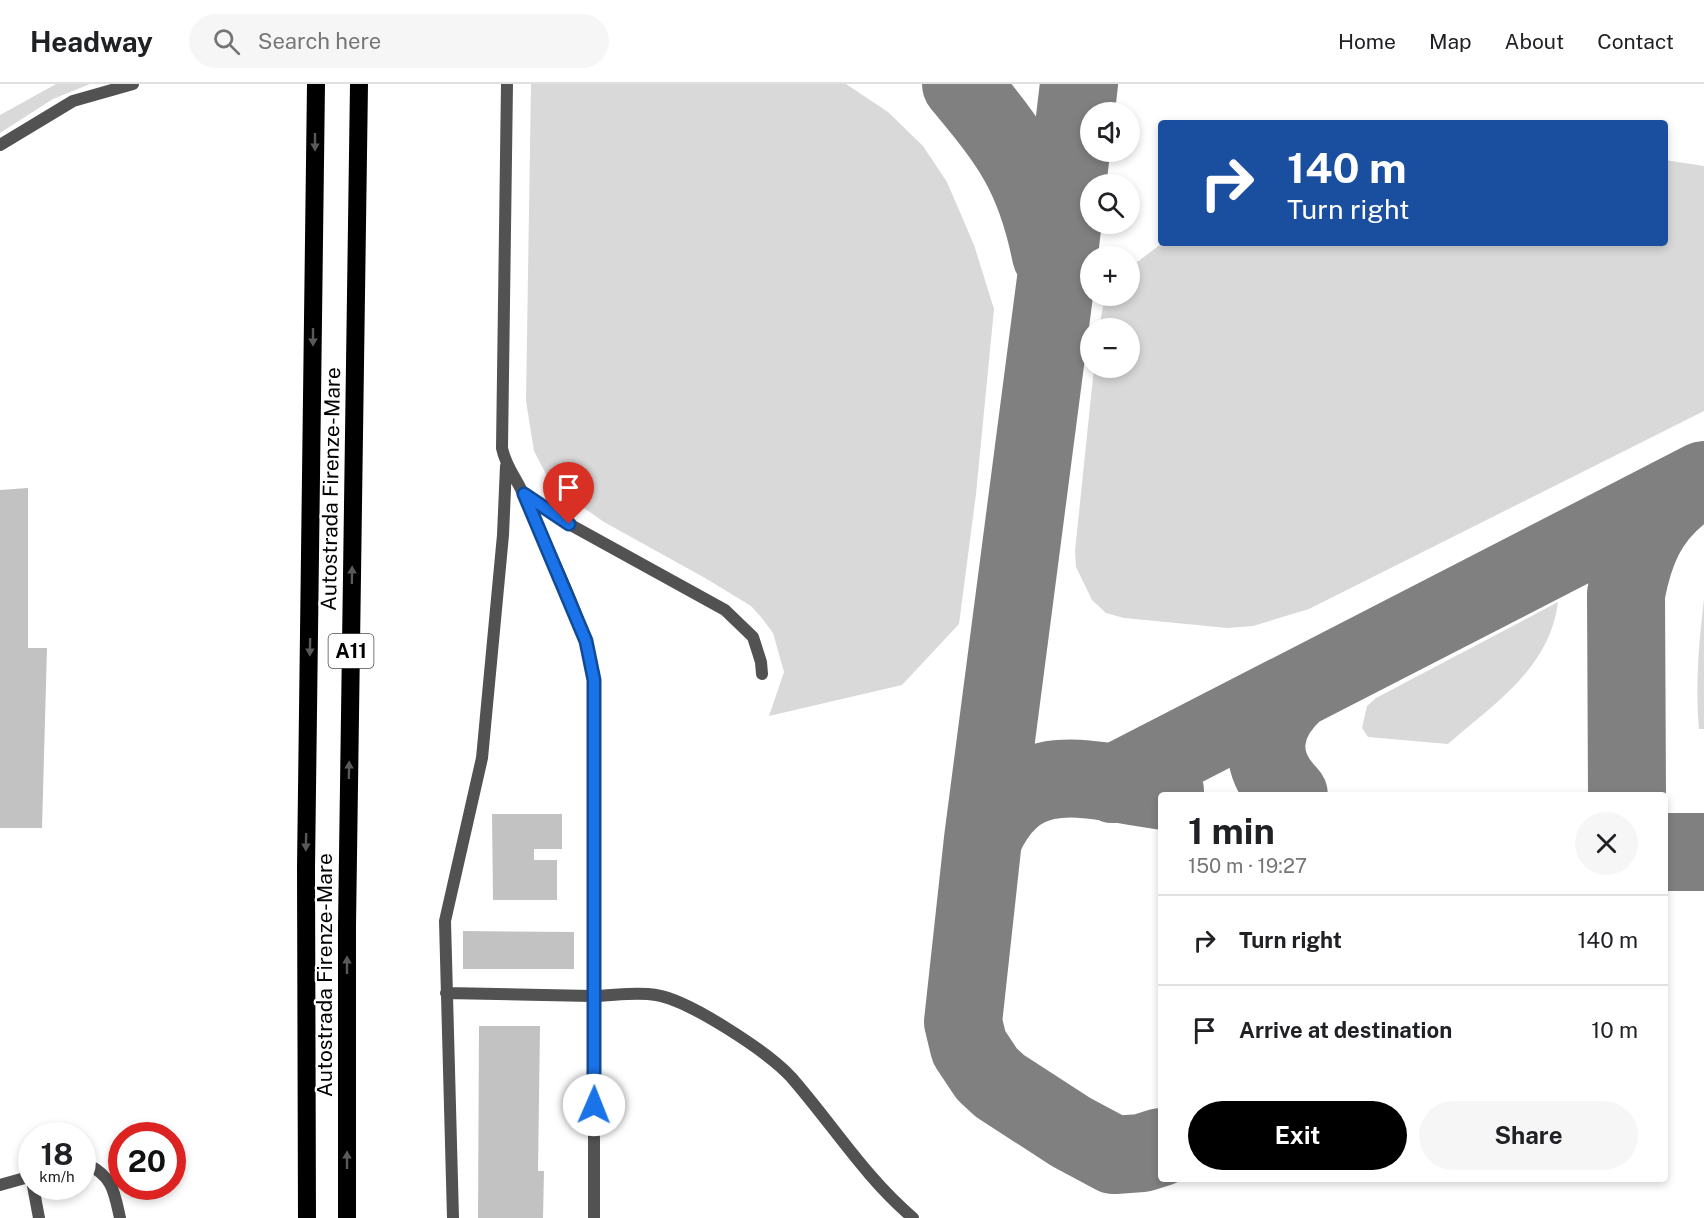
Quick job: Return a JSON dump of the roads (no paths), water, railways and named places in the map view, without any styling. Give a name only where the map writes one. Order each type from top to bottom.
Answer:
[{"type":"highway","name":"Autostrada Firenze-Mare","points":[[307,1218],[306,868],[316,84]]},
{"type":"highway","name":"Autostrada Firenze-Mare","points":[[347,1218],[347,926],[359,84]]},
{"type":"street","points":[[0,146],[73,101],[133,84]]},
{"type":"street","points":[[453,1218],[445,921],[482,758],[503,535],[506,465],[502,424],[507,84]]},
{"type":"street","points":[[506,465],[524,494],[586,641],[592,664],[596,996],[592,1192],[594,1218]]},
{"type":"street","points":[[524,494],[569,524],[725,610],[753,638],[761,662],[762,674]]},
{"type":"street","points":[[446,993],[596,996],[656,994],[674,1000],[758,1049],[791,1078],[874,1182],[913,1218]]},
{"type":"street","points":[[96,1168],[103,1172],[113,1188],[120,1218]]},
{"type":"street","points":[[0,1185],[18,1180]]},
{"type":"street","points":[[36,1200],[39,1218]]}]
